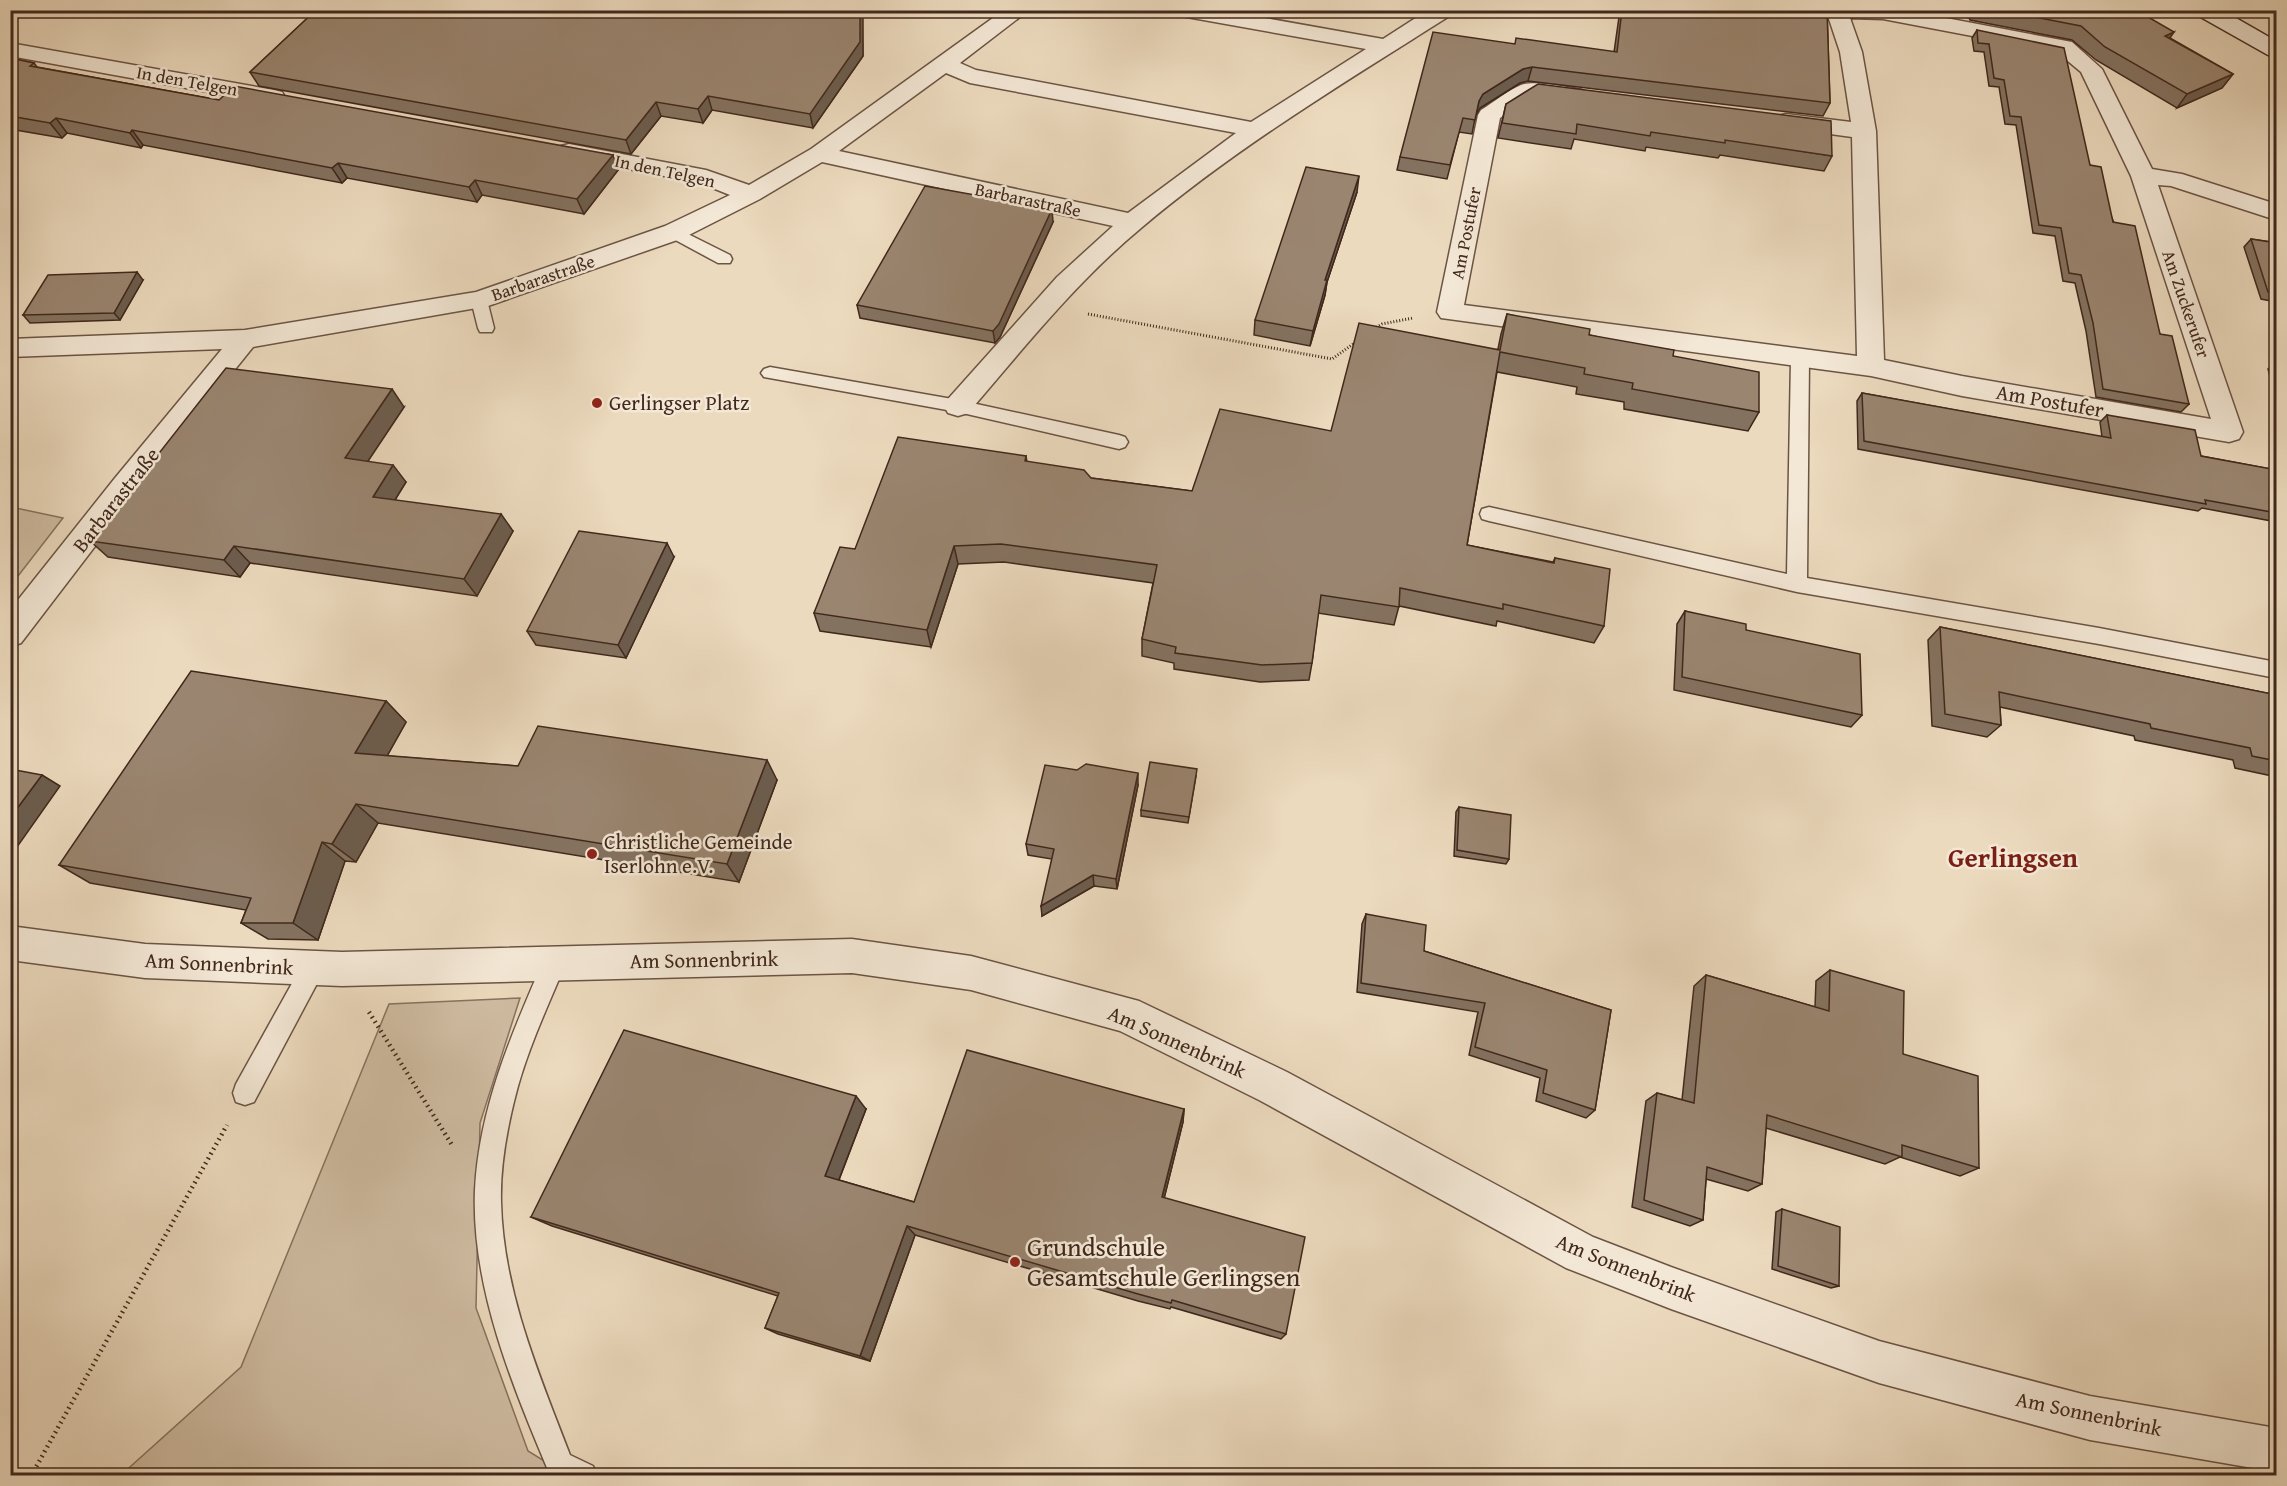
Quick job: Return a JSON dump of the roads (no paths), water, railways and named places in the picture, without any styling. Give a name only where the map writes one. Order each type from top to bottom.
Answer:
[{"type":"street","points":[[1181,10],[1385,46]]},
{"type":"street","points":[[958,406],[1066,283],[1132,222],[1255,130],[1443,10]]},
{"type":"street","points":[[2205,10],[2277,50]]},
{"type":"street","name":"Barbarastraße","points":[[10,348],[245,339],[479,300],[674,232],[751,194],[819,154],[1018,11]]},
{"type":"street","points":[[1836,11],[1851,52],[1864,131],[1871,367]]},
{"type":"street","name":"Am Zuckerufer","points":[[1836,11],[1883,13],[2064,47],[2091,69],[2143,176],[2229,432]]},
{"type":"street","name":"In den Telgen","points":[[10,49],[292,100]]},
{"type":"street","points":[[944,64],[970,76],[1255,130]]},
{"type":"street","name":"Am Postufer","points":[[1600,98],[1529,90],[1489,115],[1450,312],[1871,367],[1962,386],[2229,432]]},
{"type":"street","points":[[1762,118],[1864,131]]},
{"type":"street","name":"In den Telgen","points":[[551,147],[706,177],[751,194]]},
{"type":"street","name":"Barbarastraße","points":[[819,154],[1132,222]]},
{"type":"street","points":[[2143,176],[2174,179],[2277,212]]},
{"type":"street","name":"Barbarastraße","points":[[10,634],[245,339]]},
{"type":"street","name":"Am Sonnenbrink","points":[[10,943],[145,961],[328,969],[852,956],[971,973],[1126,1014],[1273,1086],[1581,1253],[1671,1288],[1879,1362],[2090,1418],[2277,1450]]},
{"type":"lane","points":[[674,232],[724,259]]},
{"type":"lane","points":[[479,300],[486,328]]},
{"type":"lane","points":[[1797,584],[1800,359]]},
{"type":"lane","points":[[770,373],[958,406],[1119,442]]},
{"type":"lane","points":[[1489,514],[1797,584],[2099,636],[2277,670]]},
{"type":"lane","points":[[554,963],[510,1074],[494,1145],[488,1202],[494,1263],[519,1359],[560,1465],[583,1476]]},
{"type":"lane","points":[[245,1093],[328,969]]},
{"type":"place","name":"Gerlingser Platz","points":[[597,403]]},
{"type":"place","name":"Christliche Gemeinde Iserlohn e.V.","points":[[592,854]]},
{"type":"place","name":"Grundschule Gesamtschule Gerlingsen","points":[[1015,1262]]},
{"type":"district","name":"Gerlingsen","points":[[2013,858]]}]
